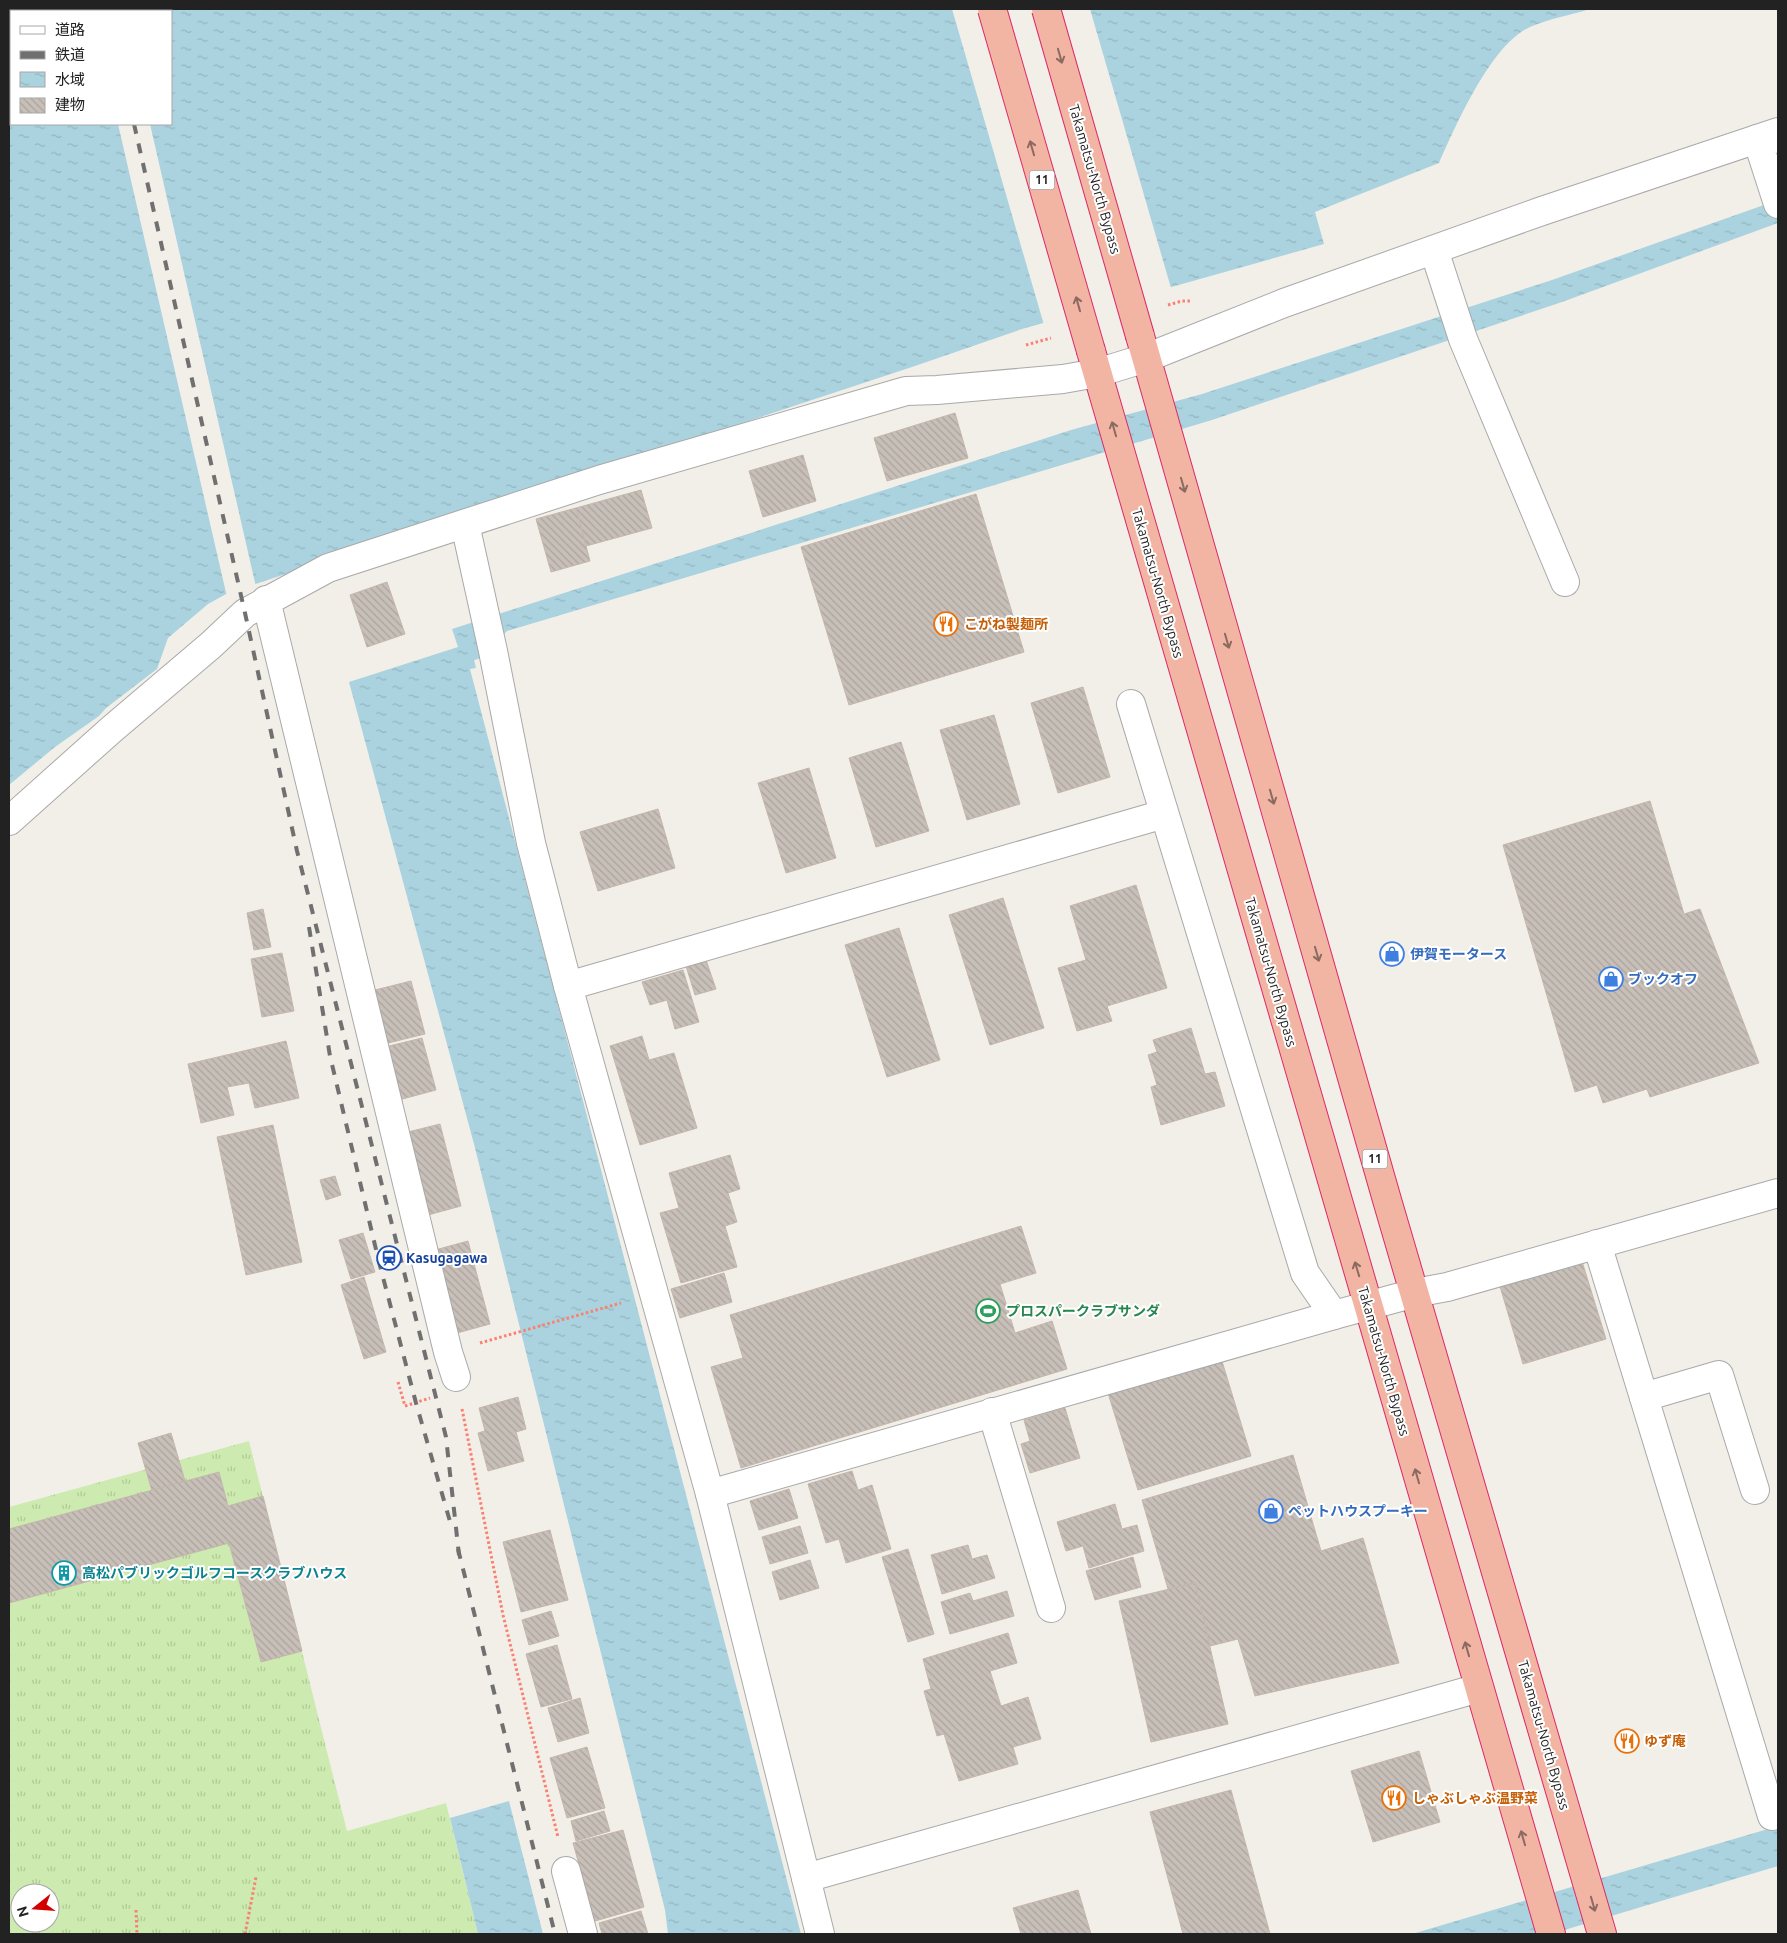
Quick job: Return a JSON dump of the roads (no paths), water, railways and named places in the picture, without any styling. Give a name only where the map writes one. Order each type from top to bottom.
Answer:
[{"type":"highway","name":"Takamatsu-North Bypass","points":[[992,9],[1551,1934]]},
{"type":"highway","name":"Takamatsu-North Bypass","points":[[1046,9],[1415,1293],[1601,1932]]},
{"type":"street","points":[[9,821],[112,729],[211,645],[245,613],[328,568],[599,480],[906,392],[1053,380],[1094,362],[1284,303],[1542,211],[1771,137],[1776,198]]},
{"type":"street","points":[[1434,250],[1463,339],[1565,582]]},
{"type":"street","points":[[465,524],[493,650],[531,843],[568,986],[710,1494],[820,1934]]},
{"type":"street","points":[[266,600],[448,1352],[456,1377]]},
{"type":"street","points":[[1131,704],[1305,1273],[1334,1314]]},
{"type":"street","points":[[568,986],[1164,814]]},
{"type":"street","points":[[710,1494],[1334,1314],[1415,1293],[1448,1287],[1778,1193]]},
{"type":"street","points":[[1597,1244],[1772,1816]]},
{"type":"street","points":[[1644,1398],[1719,1375],[1755,1490]]},
{"type":"street","points":[[992,1412],[1051,1608]]},
{"type":"street","points":[[806,1878],[1479,1688]]},
{"type":"street","points":[[566,1871],[583,1934]]},
{"type":"water","points":[[9,9],[1590,9],[1530,27],[1516,36],[1502,50],[1476,87],[1439,163],[1315,212],[1324,244],[1022,329],[228,593],[208,604],[168,638],[157,669],[106,708],[99,716],[55,747],[9,785]]},
{"type":"water","points":[[1778,200],[1778,223],[1562,302],[1212,420],[507,631],[481,658],[474,660],[476,668],[470,669],[801,1934],[668,1934],[665,1910],[474,1144],[349,682],[458,647],[452,629],[1071,430],[1202,394],[1552,280]]},
{"type":"water","points":[[509,1801],[543,1934],[478,1934],[450,1818]]},
{"type":"water","points":[[1778,1826],[1778,1866],[1551,1934],[1412,1934]]},
{"type":"railway","points":[[134,125],[297,851],[446,1437],[459,1555]]},
{"type":"railway","points":[[309,927],[330,1056],[379,1262],[416,1403],[451,1525]]},
{"type":"railway","points":[[458,1549],[555,1934]]},
{"type":"place","name":"こがね製麺所","points":[[946,624]]},
{"type":"place","name":"伊賀モータース","points":[[1392,954]]},
{"type":"place","name":"ブックオフ","points":[[1611,979]]},
{"type":"place","name":"Kasugagawa","points":[[389,1258]]},
{"type":"place","name":"プロスパークラブサンダ","points":[[988,1311]]},
{"type":"place","name":"ペットハウスプーキー","points":[[1271,1511]]},
{"type":"place","name":"高松パブリックゴルフコースクラブハウス","points":[[64,1573]]},
{"type":"place","name":"ゆず庵","points":[[1627,1741]]},
{"type":"place","name":"しゃぶしゃぶ温野菜","points":[[1394,1798]]}]
